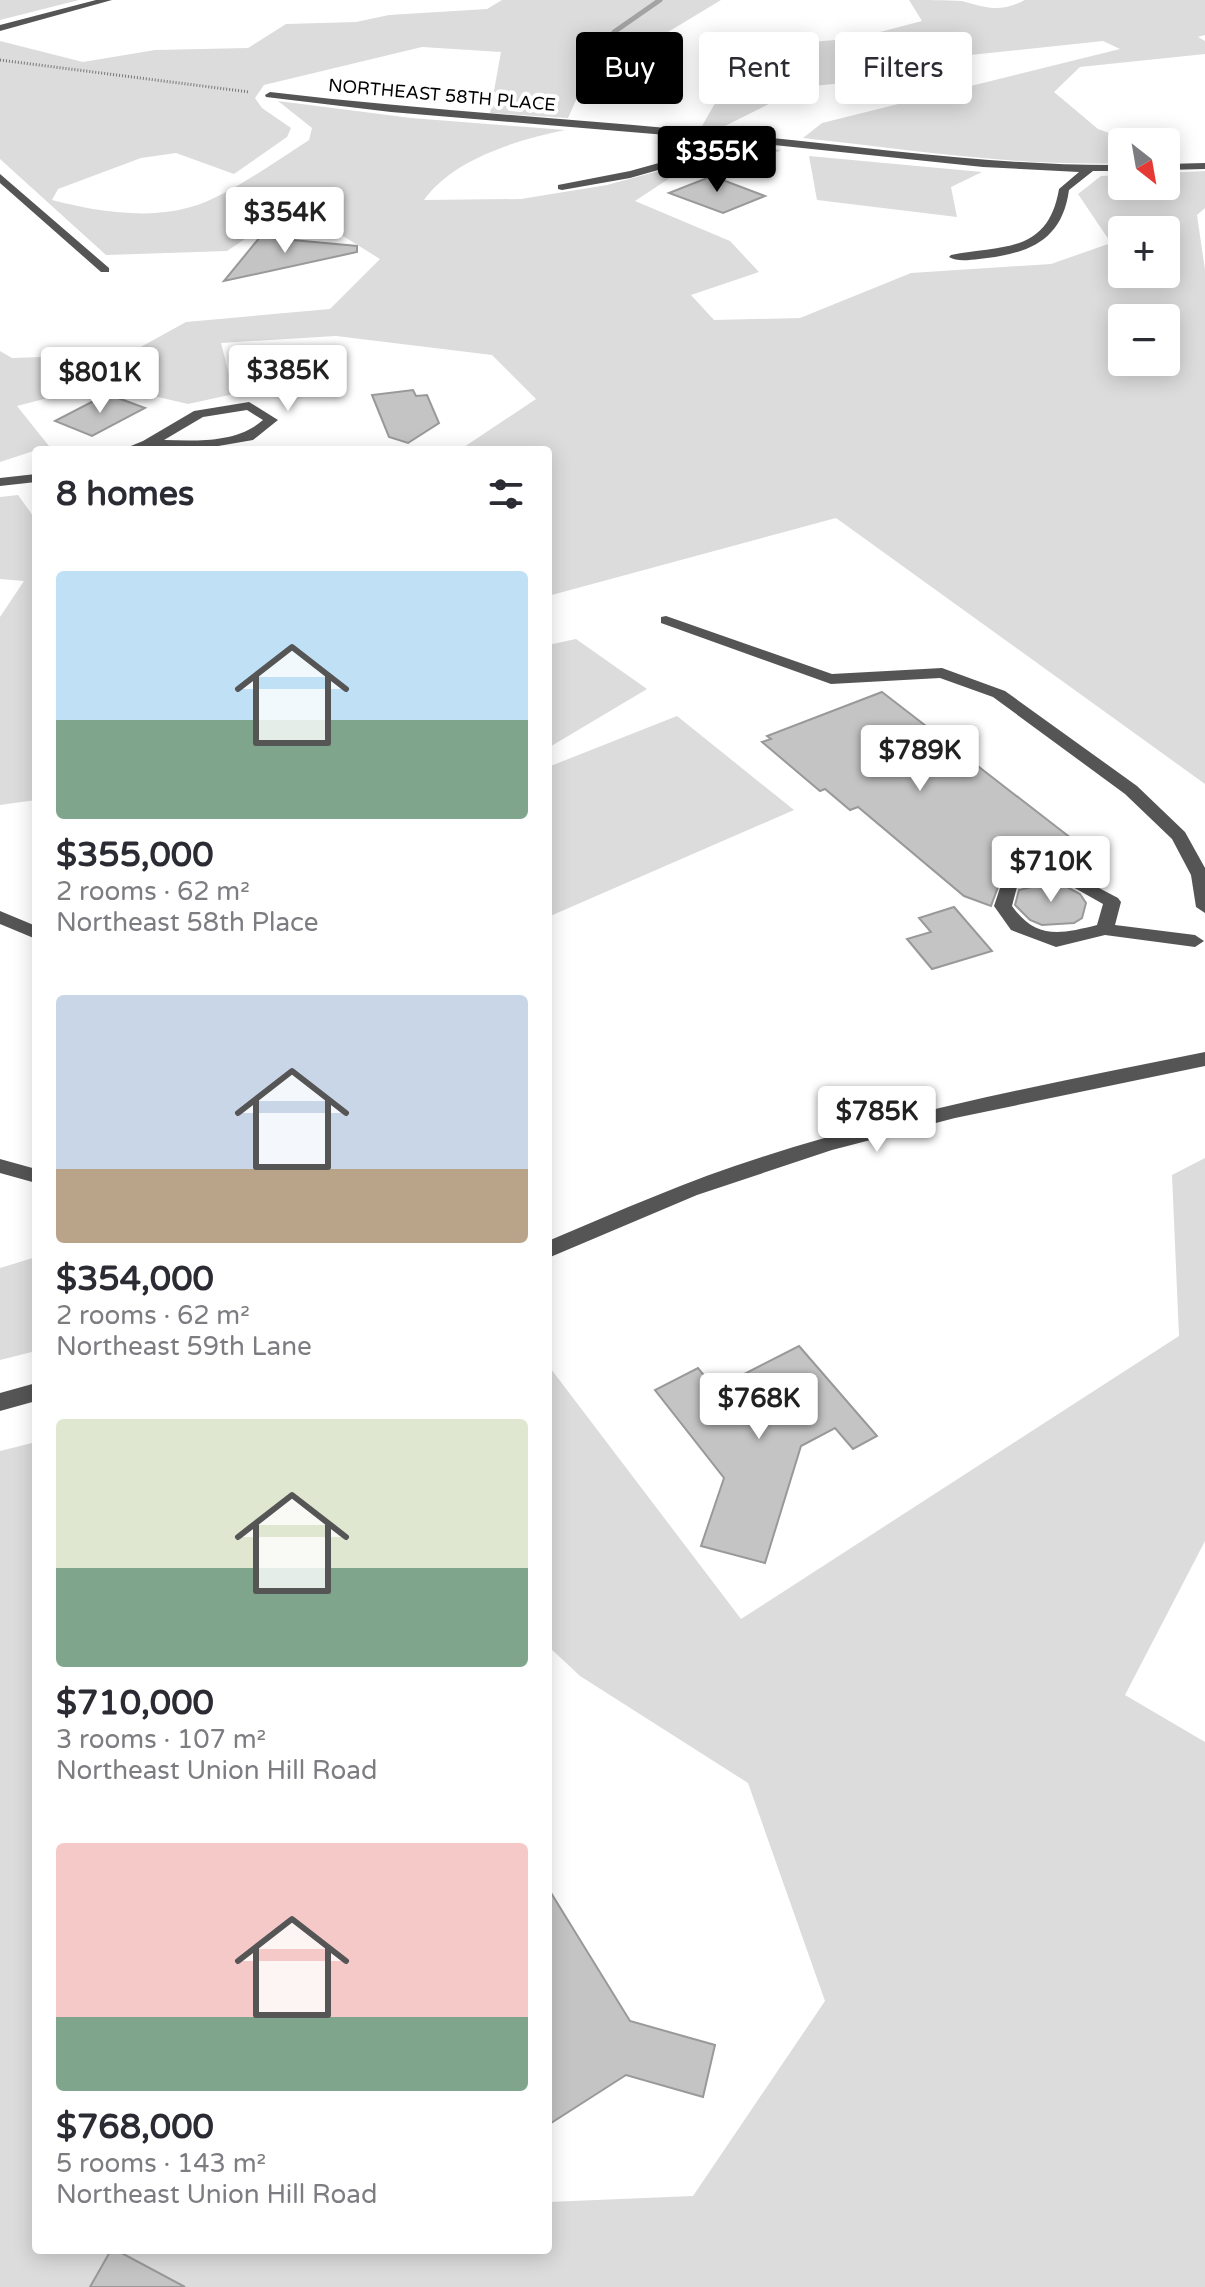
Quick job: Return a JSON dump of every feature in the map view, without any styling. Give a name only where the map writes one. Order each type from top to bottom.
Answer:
[{"type":"street","points":[[0,28],[107,0]]},
{"type":"street","name":"NORTHEAST 58TH PLACE","points":[[270,95],[443,114],[754,139],[913,157],[1108,168]]},
{"type":"street","points":[[562,187],[644,170],[754,139]]},
{"type":"street","points":[[1180,167],[1205,166]]},
{"type":"street","points":[[955,257],[983,256],[1031,246],[1060,215],[1064,189],[1089,169]]},
{"type":"street","points":[[0,177],[105,270]]},
{"type":"street","points":[[141,446],[199,414],[249,406],[271,420],[253,436],[201,445],[148,444]]},
{"type":"street","points":[[0,482],[32,478]]},
{"type":"street","points":[[666,620],[831,679],[942,673],[999,694],[1085,754],[1131,790],[1179,836],[1200,875],[1205,910],[1200,945],[1105,929],[1056,941],[1017,926],[1003,906],[1009,883],[1059,872],[1112,902],[1105,929]]},
{"type":"street","points":[[0,917],[32,931]]},
{"type":"street","points":[[552,1248],[712,1181],[867,1134],[979,1105],[1205,1059]]},
{"type":"street","points":[[0,1166],[32,1175]]},
{"type":"street","points":[[0,1402],[32,1393]]},
{"type":"path","points":[[0,60],[270,95]]},
{"type":"shaded area","points":[[0,0],[79,0],[0,20]]},
{"type":"shaded area","points":[[502,0],[721,0],[668,32],[576,32],[576,100],[568,118],[490,113],[501,52],[422,47],[264,85],[255,98],[262,108],[291,128],[287,137],[234,174],[176,153],[141,158],[58,189],[52,200],[112,212],[154,213],[195,206],[214,198],[309,140],[312,128],[278,101],[411,118],[565,130],[487,153],[452,173],[424,200],[521,199],[607,185],[751,146],[781,150],[747,166],[679,172],[635,201],[730,241],[759,272],[691,295],[714,320],[800,318],[911,273],[1051,264],[1108,244],[1108,288],[1180,288],[1180,216],[1108,216],[1108,239],[1078,194],[1101,176],[1108,176],[1108,200],[1180,200],[1180,172],[1205,171],[1205,208],[1197,215],[1205,270],[1205,784],[836,518],[552,595],[552,446],[466,446],[536,399],[492,355],[336,336],[221,343],[234,394],[188,404],[102,384],[17,406],[49,446],[32,446],[32,452],[0,462],[0,351],[12,358],[128,354],[186,322],[330,309],[380,259],[335,231],[260,229],[227,251],[106,255],[0,159],[0,41],[83,62],[155,50],[248,48],[286,24],[356,22],[389,15],[487,9]]},
{"type":"shaded area","points":[[909,0],[962,1],[994,8],[1008,7],[1025,0],[1205,0],[1205,35],[1198,37],[1205,41],[1205,54],[1080,67],[1054,92],[1098,129],[1108,133],[1108,163],[1002,160],[803,138],[822,123],[899,104],[972,104],[972,86],[1120,49],[1103,41],[972,55],[972,32],[880,32],[922,21]]},
{"type":"shaded area","points":[[835,40],[835,84],[819,85],[819,41]]},
{"type":"shaded area","points":[[769,104],[721,128],[702,126],[714,105]]},
{"type":"shaded area","points":[[809,156],[982,172],[951,187],[957,217],[817,200]]},
{"type":"shaded area","points":[[18,495],[32,514],[32,801],[0,805],[0,617],[24,581],[0,579],[0,497]]},
{"type":"shaded area","points":[[576,639],[647,689],[552,746],[552,644]]},
{"type":"shaded area","points":[[677,716],[794,810],[552,915],[552,765]]},
{"type":"shaded area","points":[[1205,1158],[1205,1541],[1125,1695],[1205,1742],[1205,2287],[0,2287],[0,1451],[32,1443],[32,2254],[552,2254],[552,2202],[693,2196],[825,2001],[748,1783],[580,1676],[552,1650],[552,1370],[741,1619],[1179,1336],[1172,1175]]},
{"type":"shaded area","points":[[32,1258],[32,1352],[0,1360],[0,1268]]},
{"type":"building","points":[[712,176],[765,196],[723,213],[669,193]]},
{"type":"building","points":[[260,237],[357,246],[357,252],[224,281]]},
{"type":"building","points":[[413,390],[416,396],[427,395],[439,423],[408,443],[389,437],[372,395]]},
{"type":"building","points":[[107,394],[145,408],[92,436],[55,421]]},
{"type":"building","points":[[882,692],[1076,842],[1022,866],[1031,870],[1002,876],[991,906],[964,896],[858,807],[850,810],[825,789],[820,791],[762,742],[771,739],[767,736]]},
{"type":"building","points":[[1056,881],[1080,894],[1086,903],[1082,918],[1074,923],[1042,925],[1030,920],[1015,905],[1019,890]]},
{"type":"building","points":[[954,907],[992,951],[932,969],[907,939],[931,932],[919,918]]},
{"type":"building","points":[[799,1346],[877,1436],[853,1449],[835,1428],[801,1446],[765,1563],[701,1546],[724,1478],[655,1390],[698,1368],[715,1389]]},
{"type":"building","points":[[552,1894],[630,2021],[715,2045],[703,2097],[626,2075],[552,2122]]},
{"type":"building","points":[[109,2254],[123,2254],[185,2287],[90,2287]]},
{"type":"waterway","points":[[614,32],[660,0]]}]
